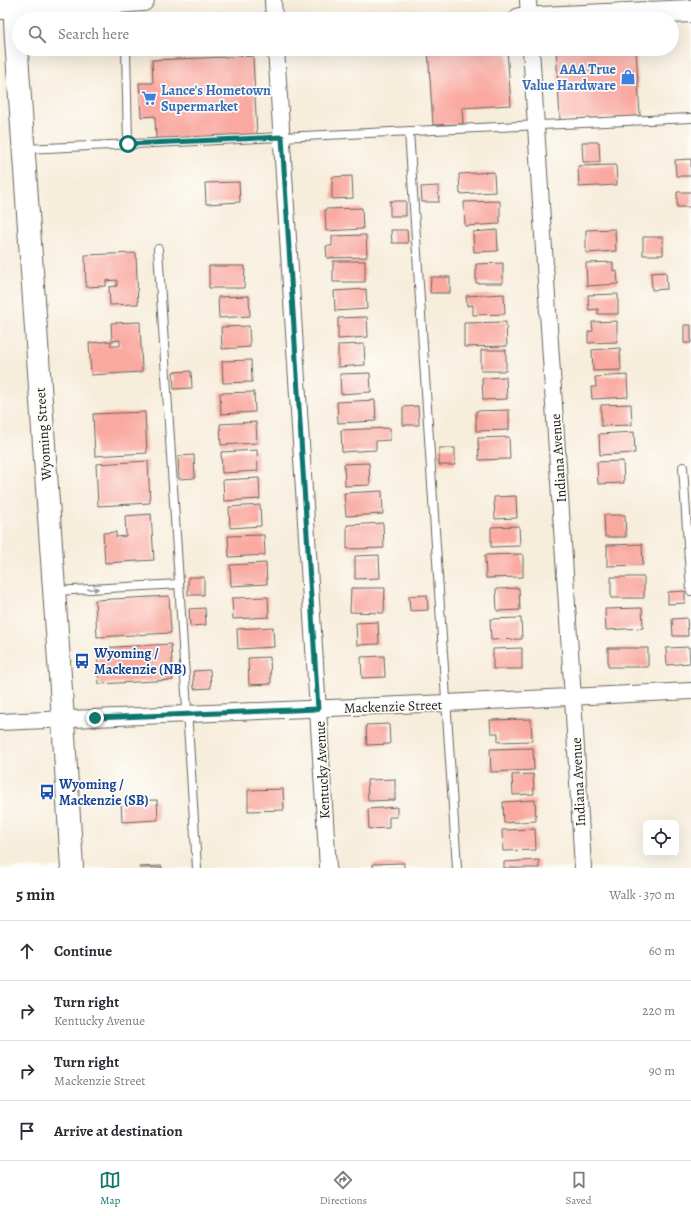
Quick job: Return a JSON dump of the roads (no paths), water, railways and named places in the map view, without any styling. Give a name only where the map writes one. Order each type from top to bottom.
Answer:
[{"type":"street","points":[[10,5],[109,11],[143,0]]},
{"type":"street","points":[[273,0],[274,12]]},
{"type":"street","points":[[528,0],[529,12]]},
{"type":"street","name":"Wyoming Street","points":[[10,5],[12,22]]},
{"type":"street","points":[[671,12],[691,11]]},
{"type":"street","points":[[0,57],[12,42]]},
{"type":"street","name":"Wyoming Street","points":[[16,56],[24,149],[72,868]]},
{"type":"street","name":"Kentucky Avenue","points":[[276,56],[328,868]]},
{"type":"street","name":"Indiana Avenue","points":[[531,56],[583,868]]},
{"type":"street","name":"Mackenzie Street","points":[[0,722],[573,698],[691,691]]},
{"type":"lane","points":[[126,56],[128,144]]},
{"type":"lane","points":[[24,149],[282,137],[399,128],[409,131],[691,118]]},
{"type":"lane","points":[[409,131],[457,868]]},
{"type":"lane","points":[[158,249],[197,868]]},
{"type":"lane","points":[[682,467],[691,590]]},
{"type":"lane","points":[[54,591],[178,584]]},
{"type":"place","name":"AAA True Value Hardware","points":[[628,77]]},
{"type":"place","name":"Lance's Hometown Supermarket","points":[[149,98]]},
{"type":"place","name":"Wyoming / Mackenzie (NB)","points":[[82,661]]},
{"type":"place","name":"Wyoming / Mackenzie (SB)","points":[[47,792]]}]
